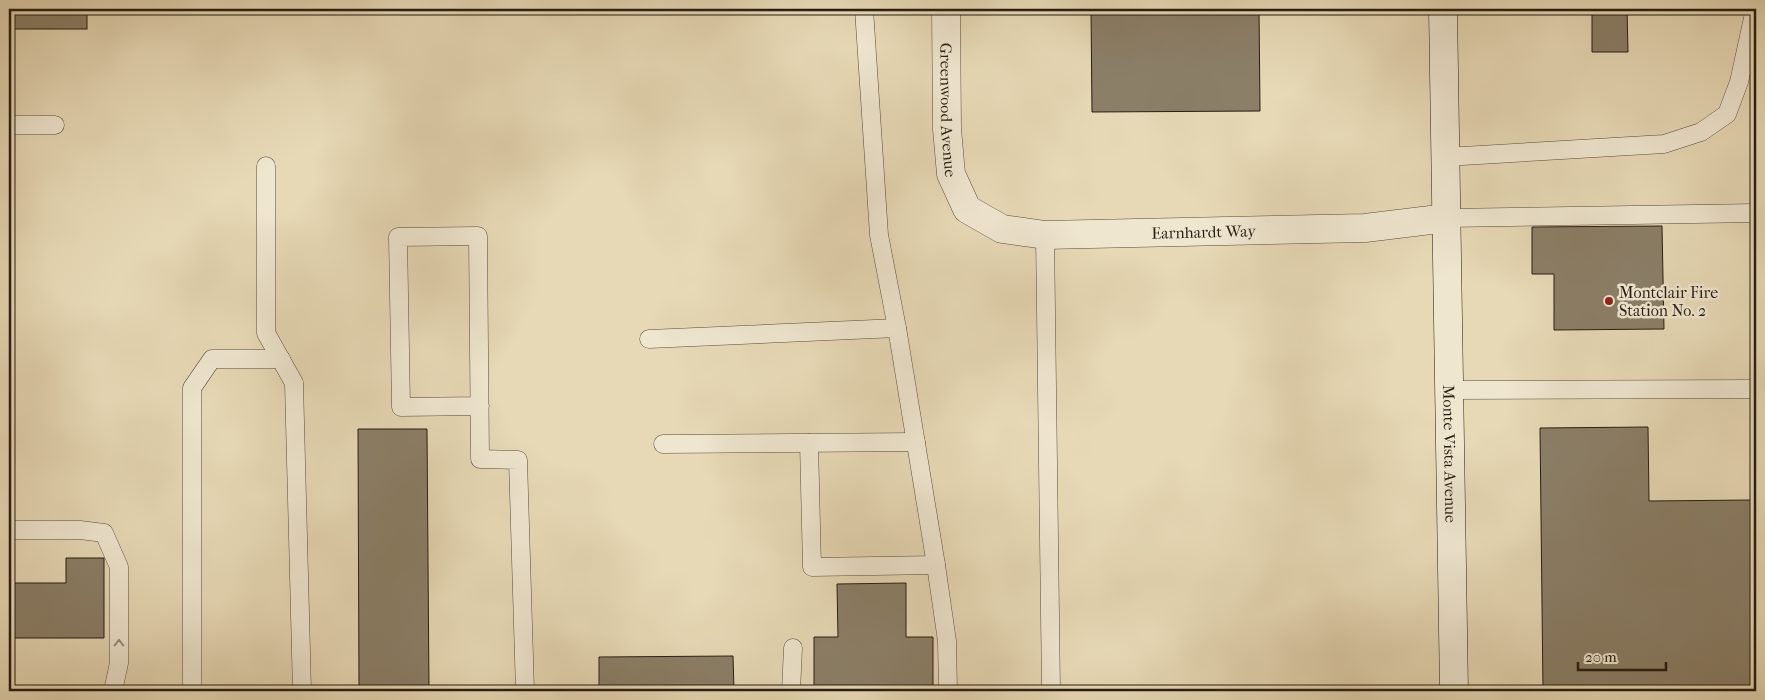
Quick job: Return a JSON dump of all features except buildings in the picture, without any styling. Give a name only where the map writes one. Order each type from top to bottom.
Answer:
[{"type":"street","name":"Greenwood Avenue","points":[[946,9],[947,130],[951,174],[967,209]]},
{"type":"street","name":"Monte Vista Avenue","points":[[1443,9],[1454,691]]},
{"type":"street","name":"Earnhardt Way","points":[[967,209],[1002,229],[1045,235],[1365,228],[1447,218]]},
{"type":"lane","points":[[864,9],[879,235],[897,328],[936,565],[947,641],[948,691]]},
{"type":"lane","points":[[1445,157],[1664,144],[1701,132],[1726,114],[1740,82],[1755,9]]},
{"type":"lane","points":[[9,125],[54,125]]},
{"type":"lane","points":[[266,166],[266,333],[294,383],[302,691]]},
{"type":"lane","points":[[1447,218],[1756,213]]},
{"type":"lane","points":[[1045,235],[1051,691]]},
{"type":"lane","points":[[480,406],[401,406],[398,237],[478,236],[480,406],[480,459],[518,460],[525,691]]},
{"type":"lane","points":[[649,339],[897,328]]},
{"type":"lane","points":[[192,691],[192,388],[212,359],[281,359]]},
{"type":"lane","points":[[1449,390],[1756,389]]},
{"type":"lane","points":[[810,442],[812,567],[936,565]]},
{"type":"lane","points":[[663,444],[916,442]]},
{"type":"lane","points":[[9,530],[80,530],[104,533],[119,567],[119,663],[113,691]]},
{"type":"lane","points":[[791,691],[793,648]]},
{"type":"place","name":"Montclair Fire Station No. 2","points":[[1609,301]]}]
